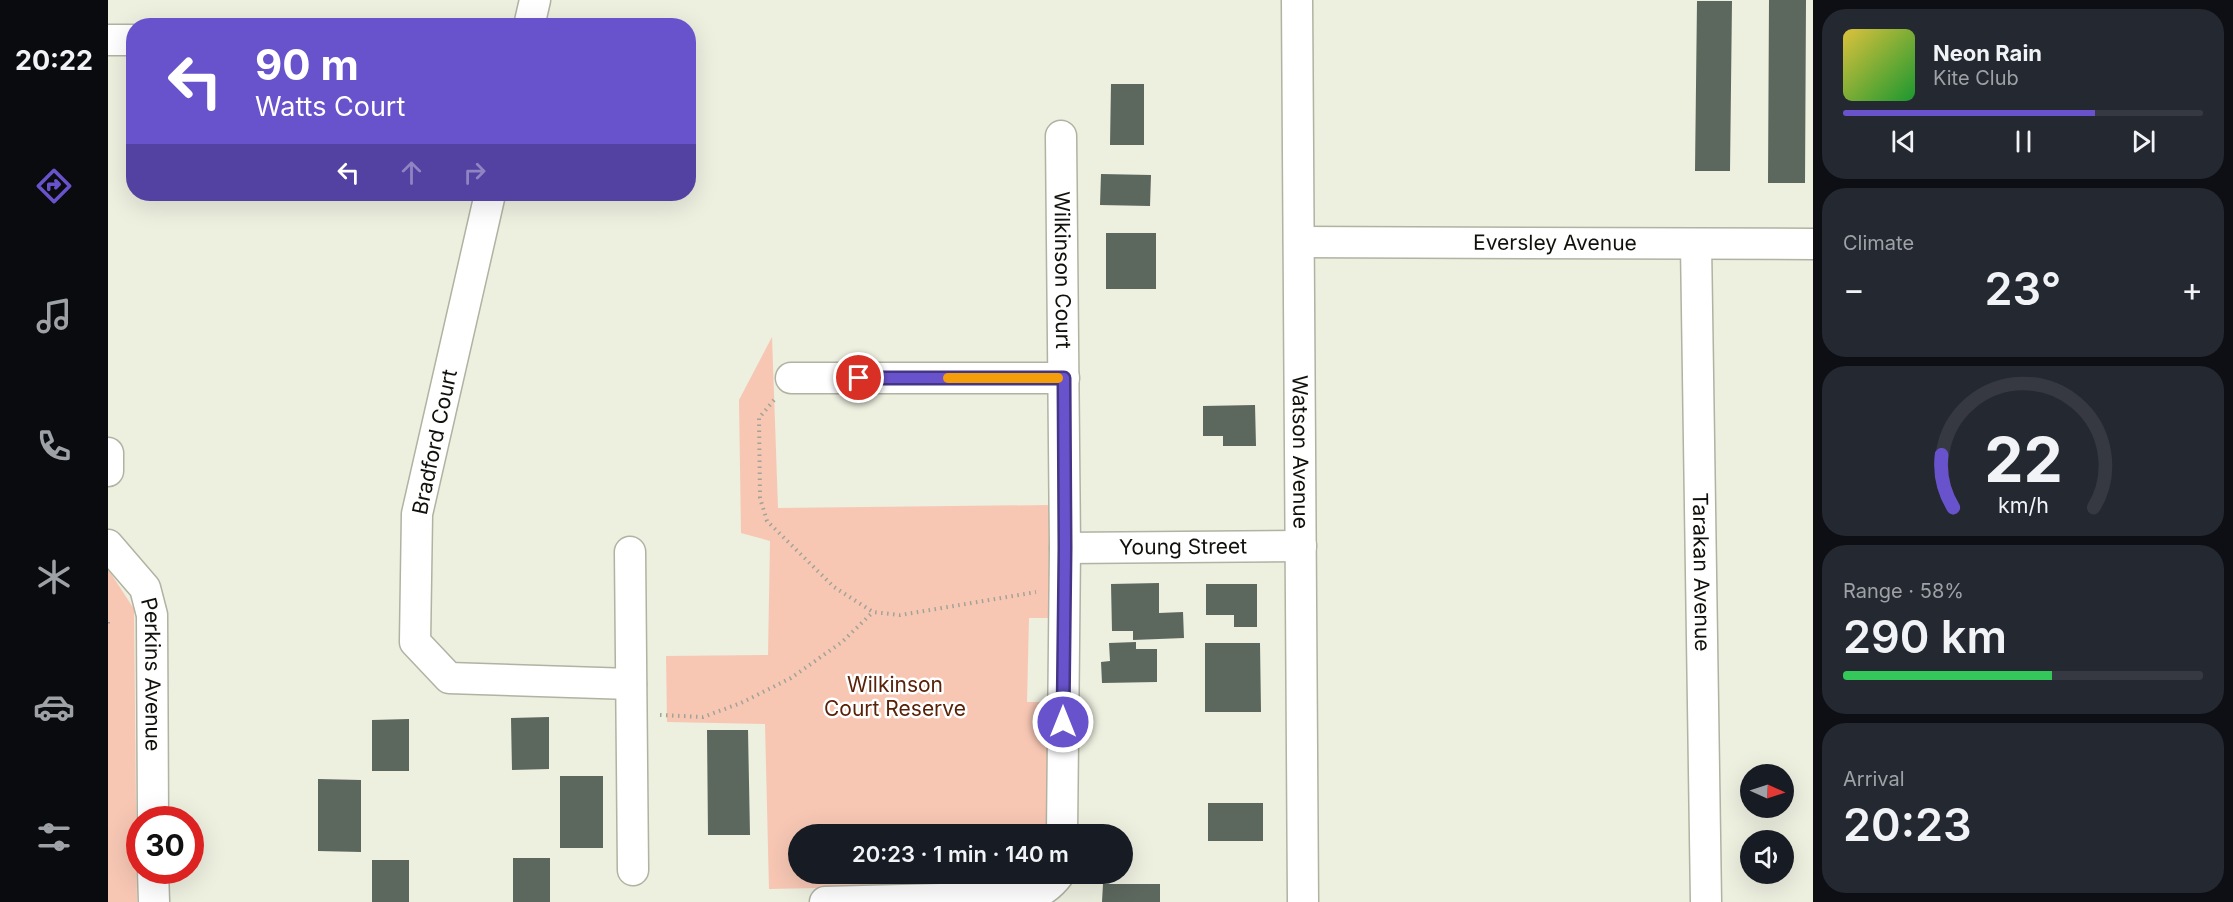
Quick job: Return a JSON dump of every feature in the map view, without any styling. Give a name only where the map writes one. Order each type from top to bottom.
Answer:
[{"type":"street","points":[[531,18],[535,0]]},
{"type":"street","name":"Watson Avenue","points":[[1297,0],[1303,902]]},
{"type":"street","points":[[108,40],[126,40]]},
{"type":"street","name":"Wilkinson Court","points":[[1061,136],[1065,548],[1062,824]]},
{"type":"street","name":"Bradford Court","points":[[488,201],[417,514],[415,642],[449,678],[631,684]]},
{"type":"street","name":"Eversley Avenue","points":[[1299,242],[1813,244]]},
{"type":"street","name":"Tarakan Avenue","points":[[1696,244],[1706,902]]},
{"type":"street","points":[[791,378],[1064,378]]},
{"type":"street","points":[[108,453],[108,471]]},
{"type":"street","name":"Perkins Avenue","points":[[108,545],[145,588],[152,615],[153,806]]},
{"type":"street","name":"Young Street","points":[[1065,548],[1300,546]]},
{"type":"street","points":[[630,552],[633,870]]},
{"type":"street","points":[[153,884],[154,902]]},
{"type":"street","points":[[825,902],[1021,897],[1036,895],[1053,884]]},
{"type":"path","points":[[791,378],[759,418],[760,498],[767,520],[834,587],[873,612],[900,615],[1064,588]]},
{"type":"path","points":[[632,714],[704,717],[741,703],[791,678],[842,642],[873,612]]},
{"type":"path","points":[[108,622],[108,628]]},
{"type":"green space","name":"Wilkinson Court Reserve","points":[[772,337],[778,508],[1050,505],[1050,618],[1029,618],[1027,702],[1049,702],[1049,824],[788,824],[788,884],[1020,884],[769,889],[765,724],[667,722],[666,656],[768,655],[770,541],[741,533],[739,400]]},
{"type":"green space","points":[[108,569],[134,609],[136,806],[126,806],[126,884],[137,884],[137,902],[108,902]]},
{"type":"building","points":[[1769,0],[1806,0],[1805,183],[1768,183]]},
{"type":"building","points":[[1697,1],[1732,1],[1730,171],[1695,171]]},
{"type":"building","points":[[1111,84],[1144,84],[1144,145],[1110,145]]},
{"type":"building","points":[[1101,174],[1151,175],[1150,206],[1100,205]]},
{"type":"building","points":[[1106,233],[1156,233],[1156,289],[1106,289]]},
{"type":"building","points":[[1255,405],[1256,446],[1223,446],[1223,436],[1203,436],[1203,406]]},
{"type":"building","points":[[1159,583],[1159,613],[1183,612],[1184,638],[1133,640],[1133,631],[1112,631],[1111,584]]},
{"type":"building","points":[[1206,584],[1257,584],[1257,627],[1234,627],[1234,615],[1206,615]]},
{"type":"building","points":[[1136,642],[1136,649],[1157,649],[1157,682],[1102,683],[1101,662],[1110,661],[1109,643]]},
{"type":"building","points":[[1205,643],[1260,643],[1261,712],[1205,712]]},
{"type":"building","points":[[549,717],[549,769],[512,770],[511,718]]},
{"type":"building","points":[[409,719],[409,771],[372,771],[372,720]]},
{"type":"building","points":[[707,730],[748,730],[750,835],[708,835]]},
{"type":"building","points":[[560,776],[603,776],[603,848],[560,848]]},
{"type":"building","points":[[318,779],[361,780],[361,852],[318,851]]},
{"type":"building","points":[[1208,803],[1263,803],[1263,841],[1208,841]]},
{"type":"building","points":[[513,858],[550,858],[550,902],[513,902]]},
{"type":"building","points":[[372,860],[409,860],[409,902],[372,902]]},
{"type":"building","points":[[1103,884],[1160,884],[1160,902],[1102,902]]},
{"type":"slow traffic","points":[[948,378],[1058,378]]},
{"type":"route","points":[[859,378],[1064,378],[1063,722]]}]
